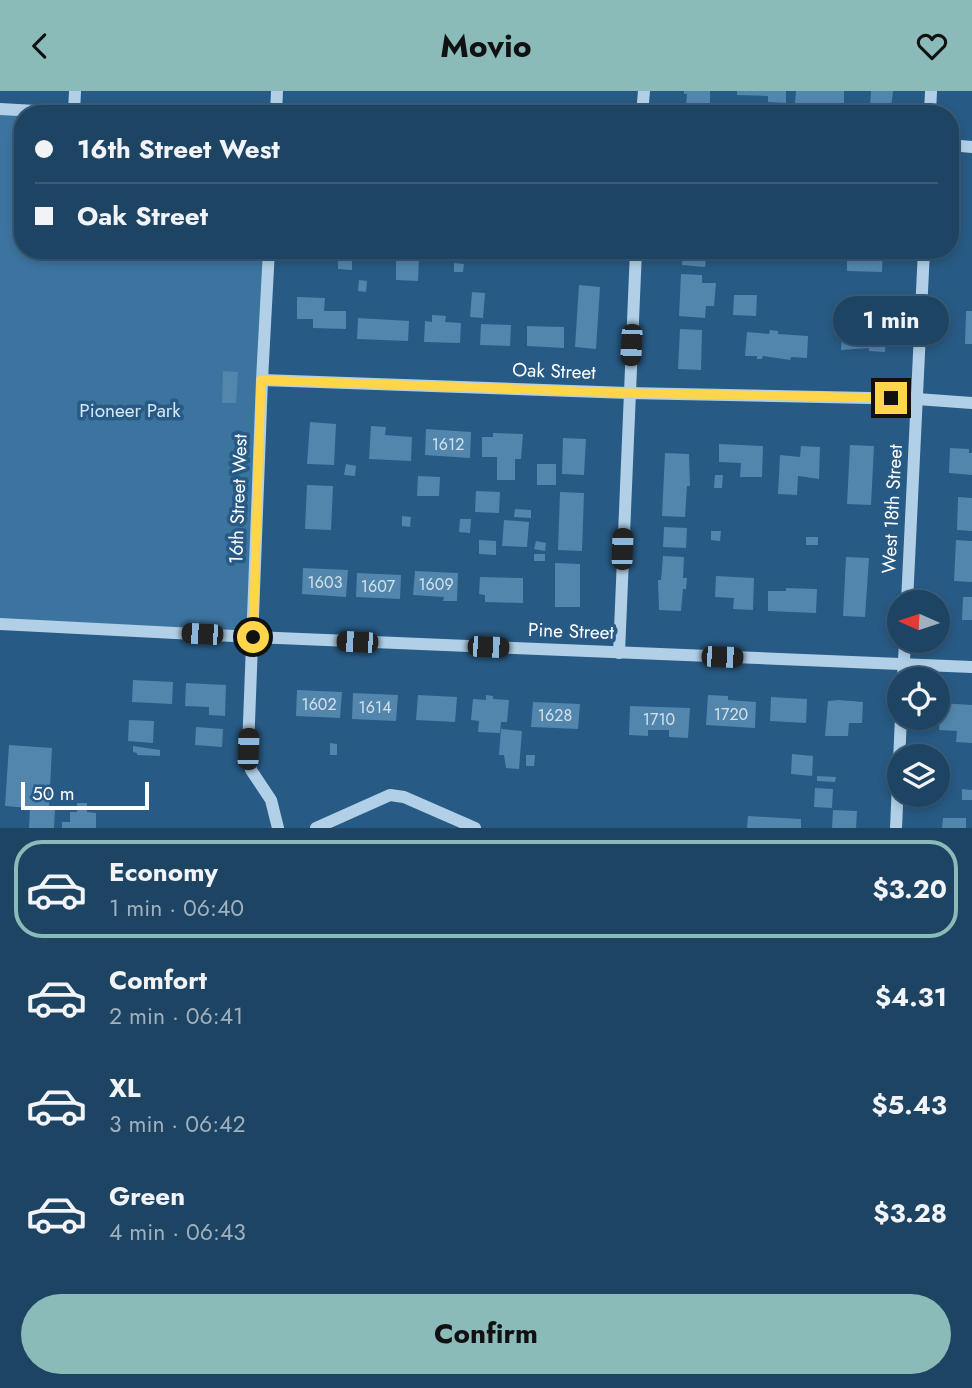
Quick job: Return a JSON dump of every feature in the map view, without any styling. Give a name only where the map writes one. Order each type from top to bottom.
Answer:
[{"type":"street","name":"16th Street West","points":[[268,259],[261,380],[248,749],[251,770],[271,800],[278,828]]},
{"type":"street","points":[[619,653],[635,259]]},
{"type":"street","name":"West 18th Street","points":[[908,590],[924,259]]},
{"type":"street","name":"Oak Street","points":[[261,380],[628,393],[917,399],[972,403]]},
{"type":"street","name":"Pine Street","points":[[0,624],[972,667]]},
{"type":"street","points":[[904,653],[904,667]]},
{"type":"street","points":[[896,828],[900,730]]},
{"type":"street","points":[[316,828],[390,795],[404,797],[475,828]]},
{"type":"green space","name":"Pioneer Park","points":[[0,109],[14,112],[14,259],[269,259],[253,637],[0,624]]},
{"type":"building","points":[[684,91],[710,91],[710,105],[686,105],[687,94],[684,94]]},
{"type":"building","points":[[737,91],[786,91],[786,103],[768,102],[768,96],[737,95]]},
{"type":"building","points":[[796,91],[844,91],[844,105],[795,103]]},
{"type":"building","points":[[871,91],[893,91],[891,105],[870,105]]},
{"type":"building","points":[[338,259],[352,260],[352,270],[338,269]]},
{"type":"building","points":[[396,259],[419,259],[418,281],[396,280]]},
{"type":"building","points":[[682,259],[706,259],[705,267],[682,265]]},
{"type":"building","points":[[847,259],[883,259],[882,272],[847,271]]},
{"type":"building","points":[[454,263],[464,264],[463,272],[454,272]]},
{"type":"building","points":[[681,274],[702,275],[702,283],[716,283],[714,306],[706,306],[705,318],[679,316]]},
{"type":"building","points":[[359,280],[367,281],[366,292],[358,291]]},
{"type":"building","points":[[579,285],[600,287],[596,349],[575,347]]},
{"type":"building","points":[[472,292],[485,293],[483,318],[470,317]]},
{"type":"building","points":[[734,295],[757,295],[756,316],[733,315]]},
{"type":"building","points":[[297,297],[325,298],[324,311],[346,311],[346,329],[313,328],[313,319],[297,319]]},
{"type":"building","points":[[966,311],[972,311],[972,344],[965,344]]},
{"type":"building","points":[[432,315],[446,316],[445,322],[461,323],[460,343],[424,342],[425,321],[432,322]]},
{"type":"building","points":[[358,318],[409,321],[408,341],[357,339]]},
{"type":"building","points":[[843,322],[887,324],[885,352],[869,351],[869,348],[841,350]]},
{"type":"building","points":[[481,324],[511,325],[510,346],[480,345]]},
{"type":"building","points":[[527,326],[564,327],[564,348],[527,346]]},
{"type":"building","points":[[680,329],[702,330],[701,370],[678,369]]},
{"type":"building","points":[[770,330],[778,331],[778,334],[808,336],[807,358],[791,357],[790,360],[763,356],[762,359],[757,359],[757,356],[745,356],[747,332],[769,334]]},
{"type":"building","points":[[223,371],[238,372],[236,403],[222,403]]},
{"type":"building","points":[[310,422],[336,424],[334,465],[307,464]]},
{"type":"building","points":[[371,426],[386,427],[385,435],[412,437],[411,461],[369,459]]},
{"type":"building","points":[[426,429],[471,432],[470,458],[425,455]]},
{"type":"building","points":[[493,433],[523,434],[521,459],[515,459],[515,480],[497,480],[497,457],[482,457],[482,437],[493,437]]},
{"type":"building","points":[[563,438],[586,439],[584,475],[562,474]]},
{"type":"building","points":[[719,444],[763,446],[762,477],[740,477],[741,463],[719,462]]},
{"type":"building","points":[[850,445],[874,446],[871,505],[847,504]]},
{"type":"building","points":[[801,446],[820,447],[819,479],[798,476],[797,495],[778,494],[780,455],[800,457]]},
{"type":"building","points":[[950,448],[969,449],[969,453],[972,453],[972,475],[949,473]]},
{"type":"building","points":[[665,453],[689,454],[690,486],[687,486],[685,517],[662,516]]},
{"type":"building","points":[[346,464],[356,466],[355,476],[344,475]]},
{"type":"building","points":[[537,464],[556,464],[556,485],[537,485]]},
{"type":"building","points":[[715,475],[723,475],[722,488],[714,488]]},
{"type":"building","points":[[418,476],[440,477],[439,496],[417,496]]},
{"type":"building","points":[[307,485],[333,486],[331,530],[305,529]]},
{"type":"building","points":[[476,491],[500,492],[499,513],[475,512]]},
{"type":"building","points":[[560,492],[584,493],[582,551],[558,550]]},
{"type":"building","points":[[958,497],[972,498],[972,531],[957,530]]},
{"type":"building","points":[[515,509],[531,510],[531,518],[514,517]]},
{"type":"building","points":[[402,516],[411,517],[410,527],[402,526]]},
{"type":"building","points":[[460,519],[471,519],[470,533],[459,532]]},
{"type":"building","points":[[504,520],[529,522],[527,547],[502,546]]},
{"type":"building","points":[[664,527],[687,528],[686,548],[663,547]]},
{"type":"building","points":[[711,531],[721,531],[720,541],[711,540]]},
{"type":"building","points":[[806,537],[818,537],[818,545],[806,545]]},
{"type":"building","points":[[479,540],[496,541],[496,555],[479,554]]},
{"type":"building","points":[[956,540],[972,541],[972,582],[954,581]]},
{"type":"building","points":[[536,541],[546,543],[545,551],[534,549]]},
{"type":"building","points":[[534,554],[545,554],[545,561],[534,561]]},
{"type":"building","points":[[663,556],[684,557],[683,578],[687,578],[681,611],[659,610],[658,580],[661,580]]},
{"type":"building","points":[[846,557],[869,558],[865,617],[843,616]]},
{"type":"building","points":[[555,563],[580,564],[580,607],[555,607]]},
{"type":"building","points":[[303,568],[348,570],[346,597],[302,594]]},
{"type":"building","points":[[415,571],[458,573],[457,601],[443,601],[444,597],[413,595]]},
{"type":"building","points":[[357,573],[401,575],[400,599],[356,597]]},
{"type":"building","points":[[716,576],[754,578],[753,610],[733,609],[734,598],[715,597]]},
{"type":"building","points":[[480,577],[523,578],[523,603],[485,602],[485,595],[479,594]]},
{"type":"building","points":[[786,588],[817,589],[816,613],[768,611],[768,591],[786,591]]},
{"type":"building","points":[[963,597],[972,597],[972,620],[962,620]]},
{"type":"building","points":[[133,680],[173,682],[172,704],[132,702]]},
{"type":"building","points":[[186,683],[226,685],[225,716],[209,715],[209,707],[185,706]]},
{"type":"building","points":[[297,690],[342,692],[340,718],[296,716]]},
{"type":"building","points":[[353,693],[398,695],[396,721],[352,719]]},
{"type":"building","points":[[418,695],[457,697],[455,722],[416,720]]},
{"type":"building","points":[[486,695],[493,696],[493,699],[509,700],[507,722],[501,722],[500,733],[478,732],[479,721],[471,720],[473,699],[486,700]]},
{"type":"building","points":[[708,695],[756,702],[755,728],[706,725]]},
{"type":"building","points":[[771,697],[807,699],[806,723],[770,721]]},
{"type":"building","points":[[828,701],[863,702],[862,723],[849,723],[848,736],[825,736]]},
{"type":"building","points":[[533,702],[580,704],[578,729],[531,727]]},
{"type":"building","points":[[950,704],[972,705],[972,743],[956,742],[957,731],[939,730],[950,730]]},
{"type":"building","points":[[630,706],[690,708],[688,738],[669,737],[669,730],[648,730],[648,736],[629,735]]},
{"type":"building","points":[[129,720],[154,721],[153,743],[128,741]]},
{"type":"building","points":[[196,727],[223,729],[222,747],[195,745]]},
{"type":"building","points":[[501,729],[522,731],[519,769],[506,768],[504,755],[499,755]]},
{"type":"building","points":[[330,743],[337,744],[337,755],[330,755]]},
{"type":"building","points":[[9,745],[52,748],[49,809],[55,809],[54,828],[29,828],[30,808],[5,806]]},
{"type":"building","points":[[133,746],[160,750],[160,756],[137,755],[133,752]]},
{"type":"building","points":[[792,754],[813,756],[812,776],[791,774]]},
{"type":"building","points":[[526,755],[535,755],[534,766],[526,766]]},
{"type":"building","points":[[817,776],[836,777],[835,782],[817,781]]},
{"type":"building","points":[[815,788],[833,789],[832,808],[814,807]]},
{"type":"building","points":[[962,789],[972,790],[972,800],[962,800]]},
{"type":"building","points":[[77,803],[87,803],[87,812],[96,813],[96,828],[62,828],[62,822],[70,822],[70,812],[77,812]]},
{"type":"building","points":[[833,810],[857,811],[856,828],[832,828]]},
{"type":"building","points":[[748,816],[801,819],[801,828],[747,828]]},
{"type":"building","points":[[943,818],[966,818],[966,828],[942,828]]},
{"type":"route","points":[[253,637],[261,380],[628,393],[891,398]]}]
